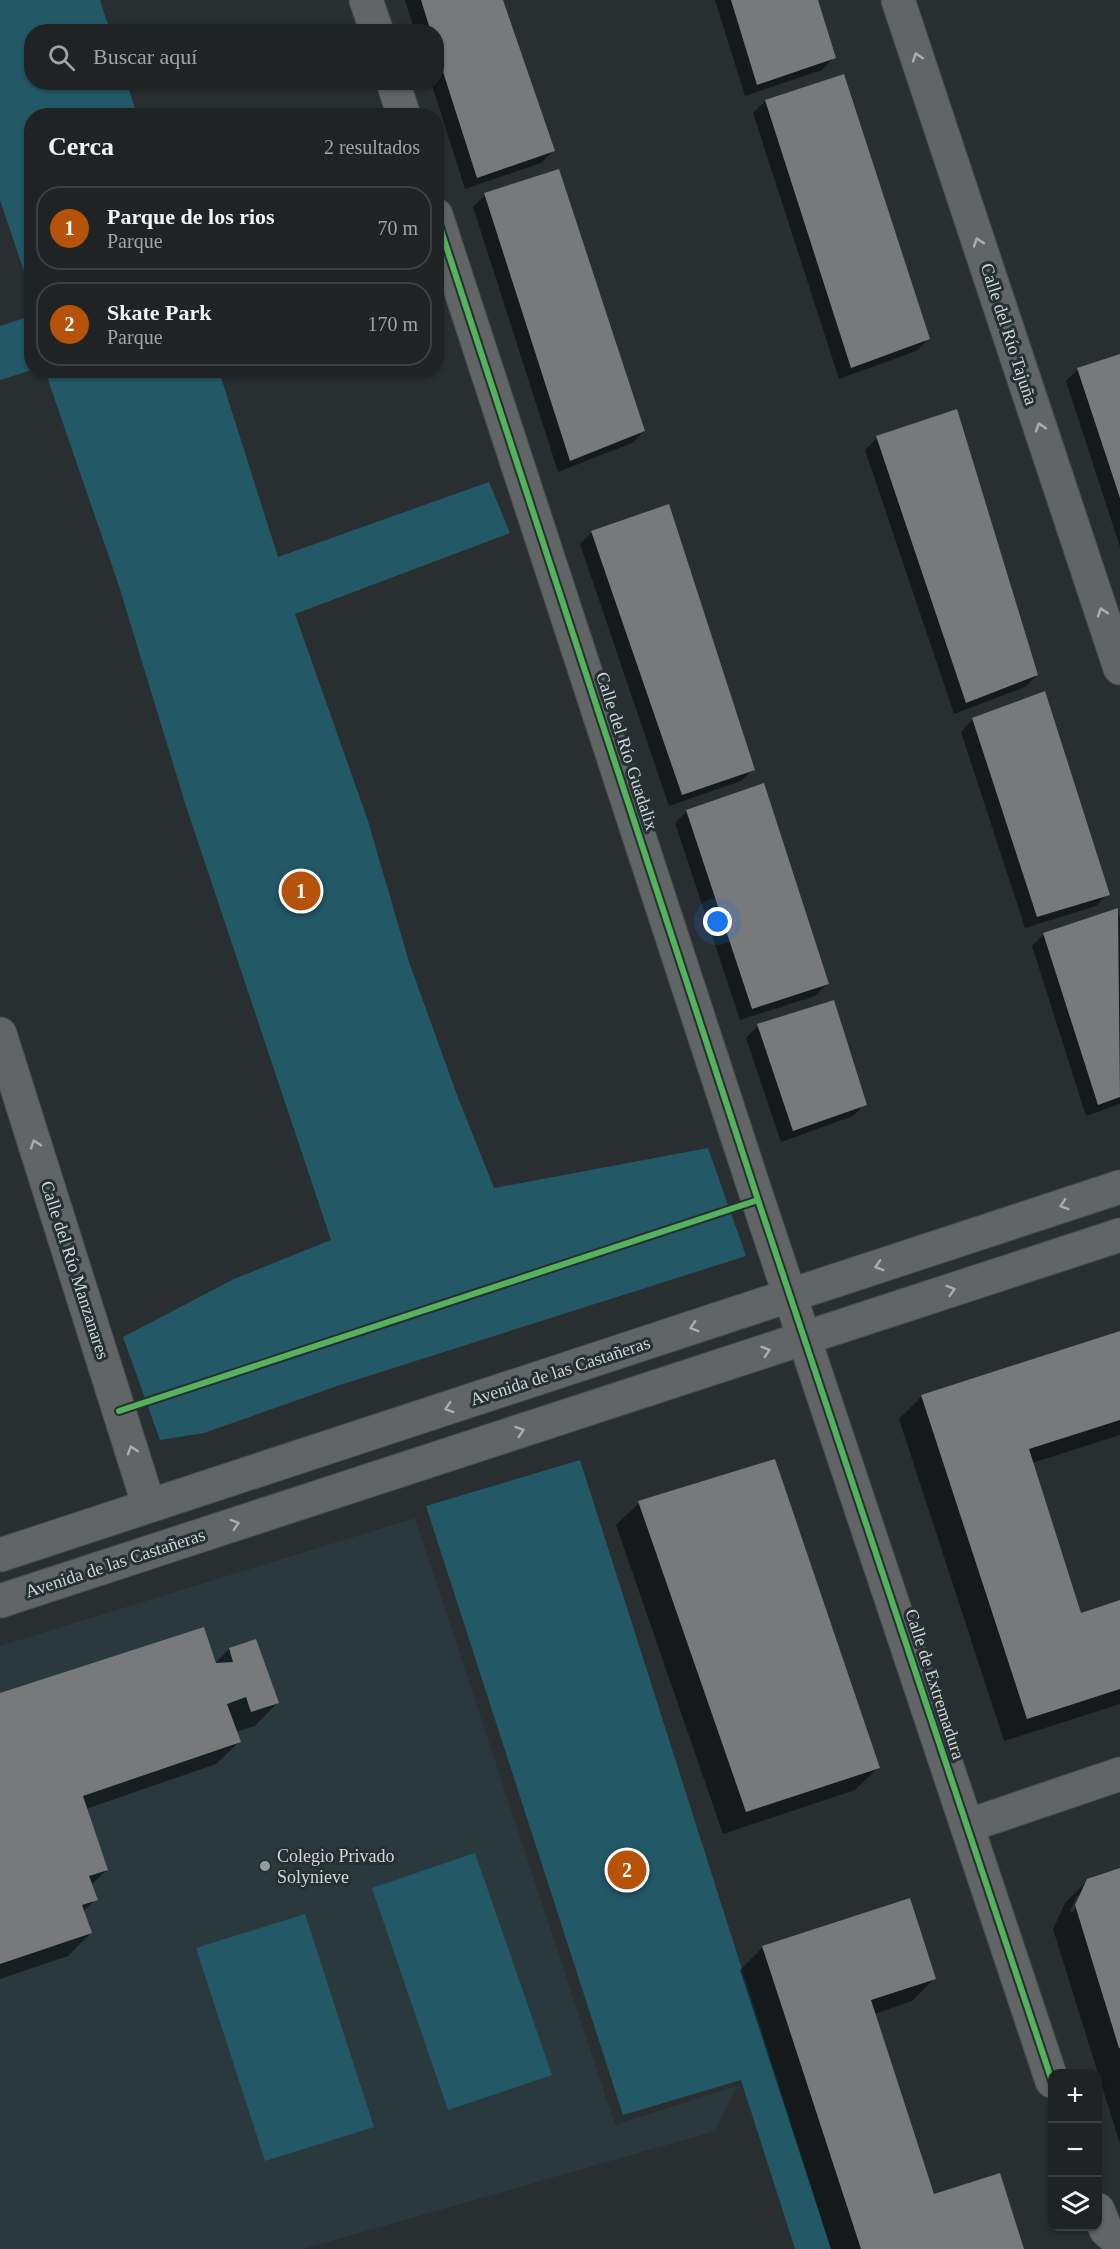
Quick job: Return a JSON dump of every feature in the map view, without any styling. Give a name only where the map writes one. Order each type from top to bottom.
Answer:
[{"type":"street","points":[[366,0],[374,24]]},
{"type":"street","name":"Calle del Río Tajuña","points":[[898,0],[1120,668]]},
{"type":"street","points":[[396,90],[401,108]]},
{"type":"street","name":"Calle del Río Guadalix","points":[[444,239],[790,1296]]},
{"type":"street","name":"Calle del Río Manzanares","points":[[0,1034],[149,1506]]},
{"type":"street","name":"Avenida de las Castañeras","points":[[0,1555],[1120,1187]]},
{"type":"street","name":"Avenida de las Castañeras","points":[[0,1601],[1120,1235]]},
{"type":"street","name":"Calle de Extremadura","points":[[790,1296],[1049,2069]]},
{"type":"street","points":[[967,1826],[1120,1774]]},
{"type":"street","points":[[1102,2220],[1106,2230],[1120,2242]]},
{"type":"shaded area","points":[[0,0],[100,0],[108,24],[24,24],[24,90],[129,90],[135,108],[24,108],[24,271],[0,200]]},
{"type":"shaded area","points":[[24,318],[24,372],[0,380],[0,326]]},
{"type":"shaded area","points":[[47,378],[221,378],[278,557],[489,482],[510,533],[295,614],[368,821],[409,962],[457,1095],[494,1188],[708,1148],[746,1256],[340,1385],[204,1433],[160,1440],[123,1337],[234,1279],[331,1240],[185,803],[119,586]]},
{"type":"shaded area","points":[[580,1460],[831,2249],[795,2249],[741,2080],[623,2115],[426,1506]]},
{"type":"shaded area","name":"Colegio Privado Solynieve","points":[[415,1518],[615,2125],[737,2086],[715,2131],[303,2249],[0,2249],[0,1646]]},
{"type":"shaded area","points":[[475,1853],[552,2075],[448,2110],[372,1888]]},
{"type":"shaded area","points":[[305,1914],[374,2127],[265,2161],[196,1948]]},
{"type":"building","points":[[421,0],[503,0],[555,151],[477,178],[444,75],[444,24],[428,24]]},
{"type":"building","points":[[731,0],[818,0],[836,58],[757,85]]},
{"type":"building","points":[[844,74],[930,339],[851,368],[765,100]]},
{"type":"building","points":[[559,169],[645,431],[570,461],[484,193]]},
{"type":"building","points":[[1120,354],[1120,498],[1077,368]]},
{"type":"building","points":[[957,409],[1038,675],[966,703],[876,436]]},
{"type":"building","points":[[669,504],[755,770],[682,795],[591,531]]},
{"type":"building","points":[[1045,691],[1110,895],[1037,917],[972,718]]},
{"type":"building","points":[[764,783],[829,984],[752,1009],[686,810]]},
{"type":"building","points":[[1118,908],[1120,1097],[1098,1105],[1043,933]]},
{"type":"building","points":[[834,1000],[867,1105],[793,1131],[757,1024]]},
{"type":"building","points":[[1120,1331],[1120,1420],[1029,1449],[1081,1613],[1120,1600],[1120,1689],[1027,1719],[921,1395]]},
{"type":"building","points":[[775,1459],[880,1768],[746,1812],[638,1501]]},
{"type":"building","points":[[204,1627],[216,1663],[233,1662],[229,1648],[256,1639],[279,1703],[251,1712],[246,1697],[227,1704],[241,1742],[83,1796],[108,1870],[89,1876],[98,1900],[82,1905],[92,1933],[0,1964],[0,1693]]},
{"type":"building","points":[[1120,1868],[1119,2048],[1075,1905],[1087,1879]]},
{"type":"building","points":[[910,1898],[936,1979],[871,2000],[934,2194],[1000,2173],[1024,2249],[861,2249],[762,1946]]},
{"type":"cycle path","points":[[444,239],[758,1200],[1048,2069]]},
{"type":"cycle path","points":[[119,1411],[758,1200]]},
{"type":"place","name":"Parque de los rios","points":[[301,891]]},
{"type":"place","name":"Colegio Privado Solynieve","points":[[265,1866]]},
{"type":"place","name":"Skate Park","points":[[627,1870]]}]
